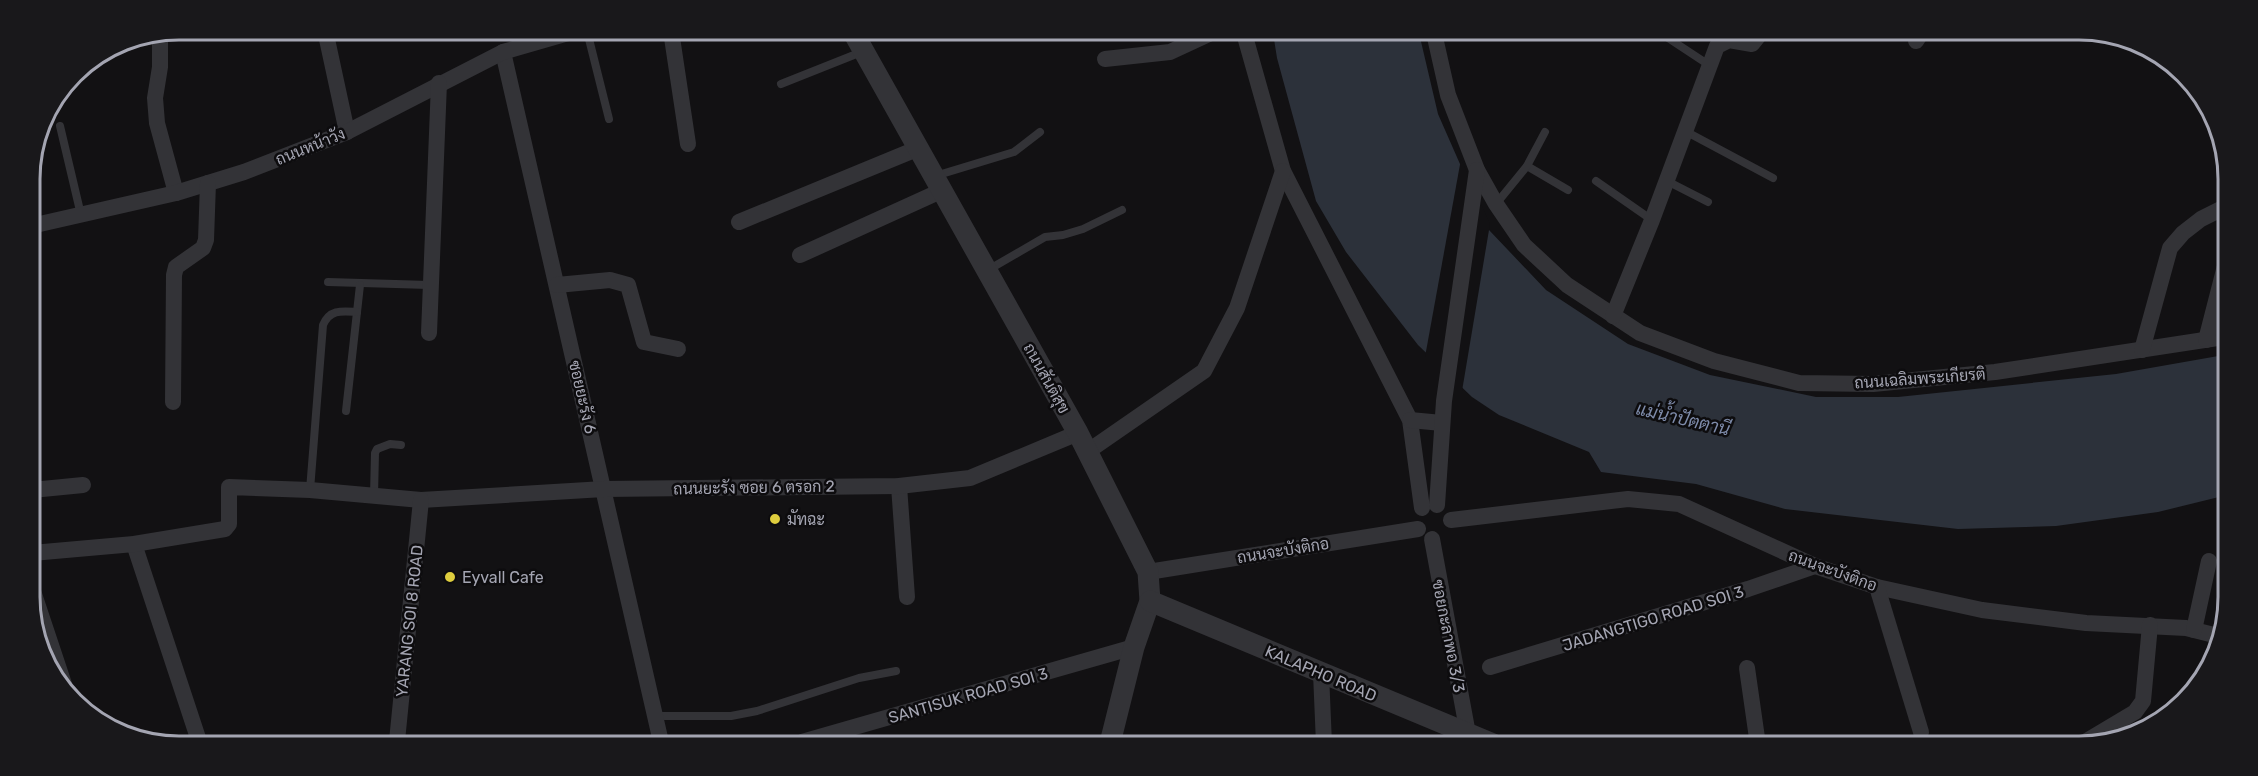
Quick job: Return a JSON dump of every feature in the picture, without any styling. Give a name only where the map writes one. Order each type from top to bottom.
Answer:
[{"type":"street","points":[[327,40],[347,132]]},
{"type":"street","name":"ถนนหน้าวัง","points":[[41,224],[176,193],[244,172],[347,132],[503,52],[544,40]]},
{"type":"street","points":[[672,40],[688,144]]},
{"type":"street","name":"ถนนสันติสุข","points":[[858,40],[1078,433],[1148,572],[1150,601],[1134,647],[1112,736]]},
{"type":"street","points":[[1106,59],[1170,52],[1196,40]]},
{"type":"street","points":[[1246,40],[1283,171],[1410,420],[1430,506]]},
{"type":"street","name":"ถนนเฉลิมพระเกียรติ","points":[[1436,40],[1448,95],[1475,178],[1524,245],[1567,285],[1640,333],[1714,361],[1799,382],[1873,384],[1995,372],[2218,338]]},
{"type":"street","points":[[1613,316],[1652,220],[1717,46],[1729,40],[1752,44],[1755,40]]},
{"type":"street","points":[[160,42],[160,67],[155,98],[157,123],[176,193]]},
{"type":"street","name":"ซอยยะรัง 6","points":[[503,52],[660,736]]},
{"type":"street","points":[[429,333],[429,285],[440,83]]},
{"type":"street","points":[[739,222],[919,148]]},
{"type":"street","points":[[1087,452],[1204,371],[1237,308],[1283,171]]},
{"type":"street","points":[[1430,506],[1446,510],[1451,520],[1448,531],[1432,539],[1421,534],[1417,518],[1430,506],[1475,178]]},
{"type":"street","points":[[173,402],[174,274],[176,267],[203,248],[206,240],[208,183]]},
{"type":"street","points":[[800,255],[938,183]]},
{"type":"street","points":[[2142,350],[2170,248],[2200,219],[2218,210]]},
{"type":"street","points":[[557,285],[610,280],[628,285],[644,342],[678,349]]},
{"type":"street","points":[[2206,340],[2218,293]]},
{"type":"street","points":[[1410,420],[1442,423]]},
{"type":"street","name":"ถนนยะรัง ซอย 6 ตรอก 2","points":[[134,544],[225,529],[229,524],[229,487],[310,490],[421,500],[604,489],[899,486],[970,478],[1078,433]]},
{"type":"street","points":[[40,489],[83,485]]},
{"type":"street","points":[[899,486],[907,597]]},
{"type":"street","name":"ถนนจะบังติกอ","points":[[1451,520],[1628,499],[1679,504],[1815,566],[1877,587],[1982,610],[2086,623],[2150,625],[2212,635]]},
{"type":"street","name":"YARANG SOI 8 ROAD","points":[[398,736],[421,500]]},
{"type":"street","name":"ถนนจะบังติกอ","points":[[1148,572],[1418,529]]},
{"type":"street","name":"ซอยกะลาพอ 3/3","points":[[1432,539],[1468,734]]},
{"type":"street","points":[[40,552],[134,544],[197,736]]},
{"type":"street","points":[[2194,630],[2209,561]]},
{"type":"street","name":"JADANGTIGO ROAD SOI 3","points":[[1490,667],[1748,589],[1815,566]]},
{"type":"street","points":[[1877,587],[1921,732]]},
{"type":"street","name":"KALAPHO ROAD","points":[[1150,601],[1471,735]]},
{"type":"street","points":[[42,620],[56,659]]},
{"type":"street","points":[[2099,734],[2135,712],[2143,701],[2150,625]]},
{"type":"street","name":"SANTISUK ROAD SOI 3","points":[[824,736],[1134,647]]},
{"type":"street","points":[[1747,668],[1757,735]]},
{"type":"street","points":[[1321,673],[1324,735]]},
{"type":"lane","points":[[589,40],[609,119]]},
{"type":"lane","points":[[1671,40],[1709,65]]},
{"type":"lane","points":[[781,84],[864,51]]},
{"type":"lane","points":[[60,126],[81,215]]},
{"type":"lane","points":[[1686,131],[1773,178]]},
{"type":"lane","points":[[938,183],[1007,155],[1027,144],[1040,132]]},
{"type":"lane","points":[[1496,204],[1527,166],[1545,132]]},
{"type":"lane","points":[[1527,166],[1568,190]]},
{"type":"lane","points":[[1596,181],[1652,220]]},
{"type":"lane","points":[[1667,181],[1707,202]]},
{"type":"lane","points":[[987,270],[1045,237],[1083,230],[1122,210]]},
{"type":"lane","points":[[328,282],[360,285],[429,285]]},
{"type":"lane","points":[[346,411],[360,285]]},
{"type":"lane","points":[[310,490],[323,325],[328,316],[333,313],[357,312]]},
{"type":"lane","points":[[374,496],[377,449],[390,444],[401,445]]},
{"type":"lane","points":[[655,716],[731,717],[757,711],[859,678],[896,671]]},
{"type":"water","name":"แม่น้ำปัตตานี","points":[[1274,40],[1421,40],[1438,114],[1489,230],[1546,290],[1628,344],[1710,375],[1816,397],[1898,397],[2116,374],[2218,356],[2218,497],[2158,512],[2056,526],[1958,529],[1785,509],[1696,484],[1601,472],[1589,452],[1499,415],[1472,397],[1418,345],[1346,252],[1316,201]]},
{"type":"pier","points":[[1461,159],[1490,224],[1462,391],[1425,357]]},
{"type":"place","name":"มัทฉะ","points":[[775,519]]},
{"type":"place","name":"Eyvall Cafe","points":[[450,577]]}]
